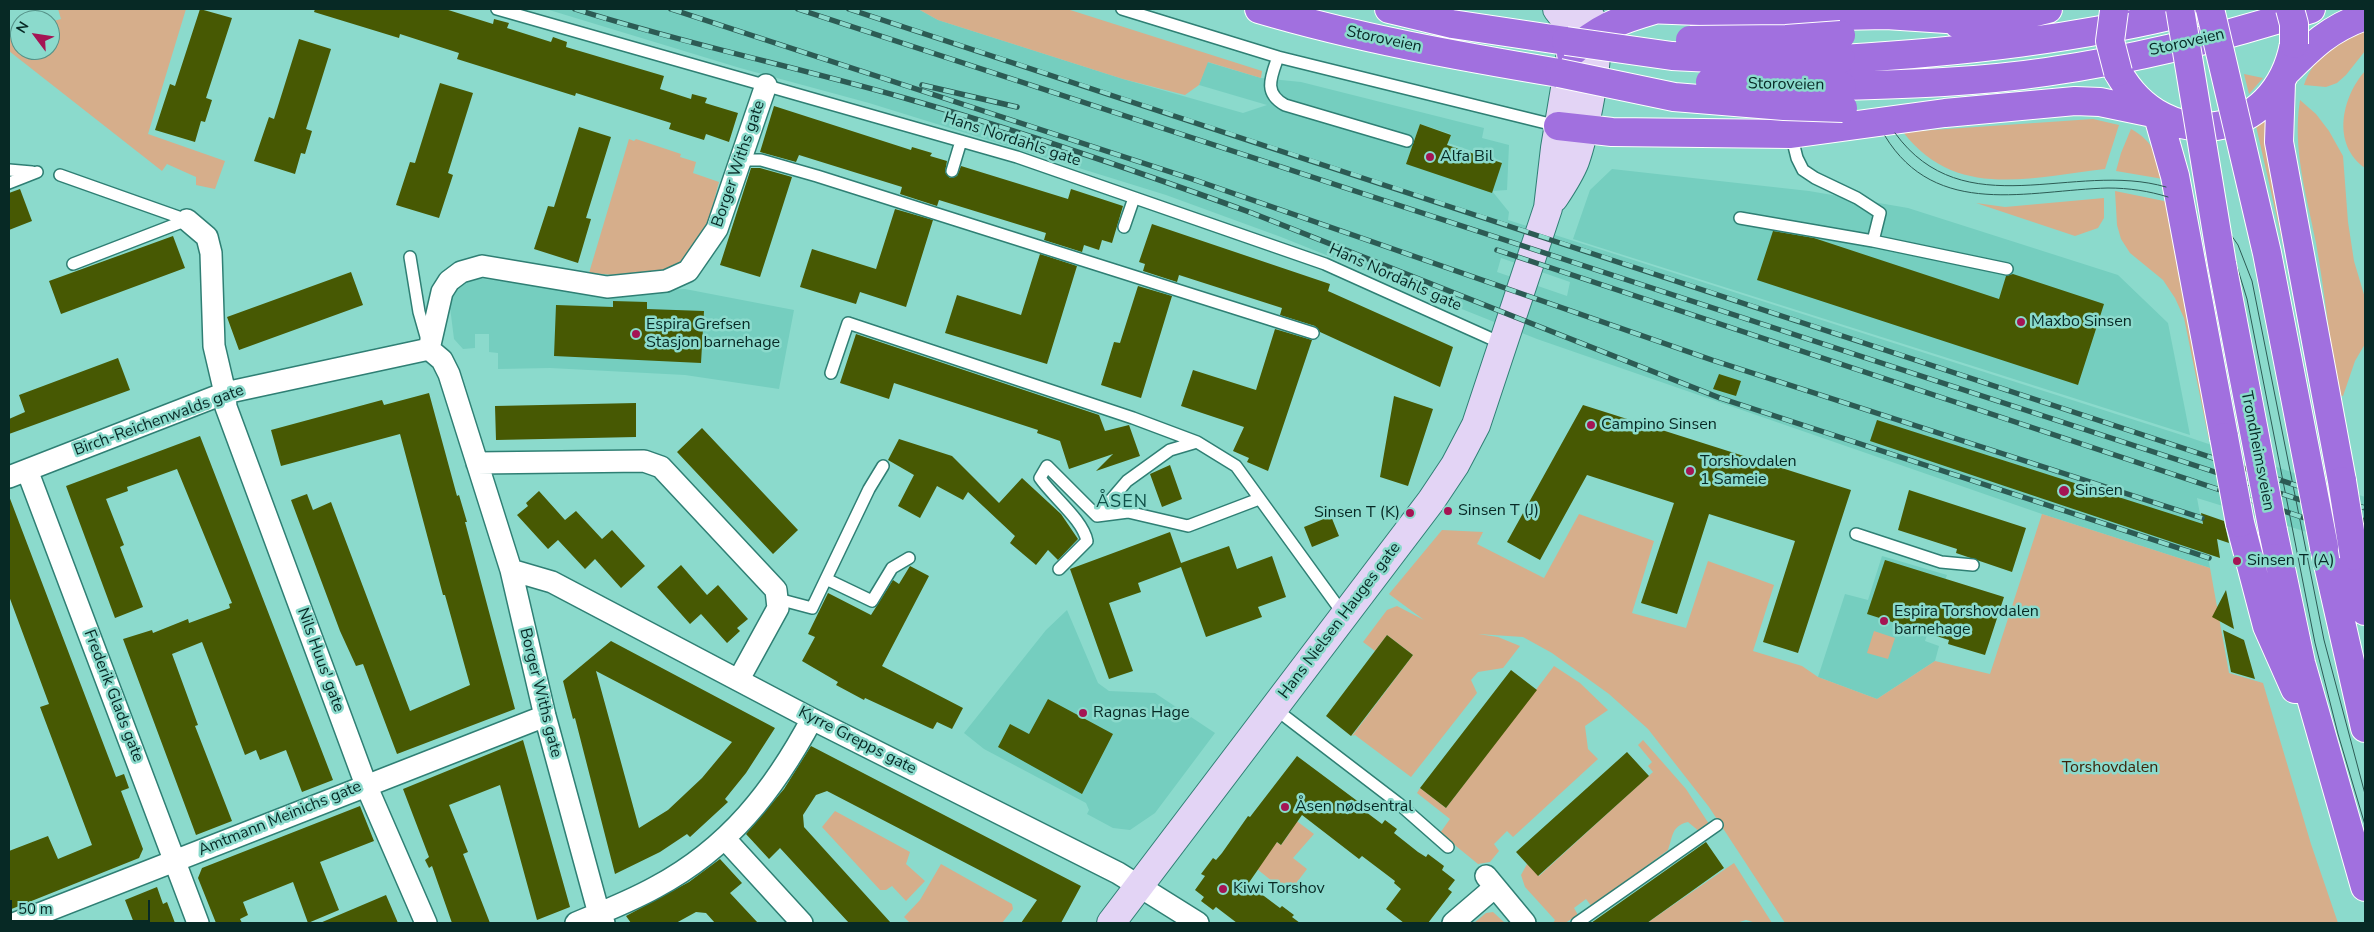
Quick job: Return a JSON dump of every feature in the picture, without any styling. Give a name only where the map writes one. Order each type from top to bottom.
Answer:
[{"type":"highway","name":"Storoveien","points":[[1389,9],[1452,24],[1565,56]]},
{"type":"highway","points":[[1977,21],[1886,15],[1650,10],[1623,19],[1590,20],[1565,56],[1674,97],[1775,106],[1927,29],[2028,14],[2048,9]]},
{"type":"highway","name":"Trondheimsveien","points":[[2180,9],[2222,264],[2272,530],[2301,663],[2365,887]]},
{"type":"highway","name":"Storoveien","points":[[1842,72],[1912,55],[2044,40],[2198,9]]},
{"type":"highway","points":[[2210,9],[2267,253],[2324,547],[2365,728]]},
{"type":"highway","points":[[2290,9],[2294,24],[2294,44],[2284,77],[2278,142],[2365,611]]},
{"type":"highway","name":"Storoveien","points":[[1264,10],[1431,50],[1565,56],[1672,56],[1732,59],[1842,72],[1986,79],[2047,72],[2196,42],[2247,29],[2311,9]]},
{"type":"highway","points":[[2114,10],[2110,42],[2118,72],[2133,95],[2155,114],[2176,176],[2240,523],[2267,626],[2329,766]]},
{"type":"highway","points":[[1571,128],[1671,134],[1791,134],[1945,113],[2075,101],[2100,102],[2155,114],[2176,124],[2196,127],[2216,126],[2236,121],[2254,111],[2269,98],[2306,52],[2340,26],[2365,16]]},
{"type":"highway","points":[[1842,72],[1887,108],[1945,113]]},
{"type":"street","name":"Hans Nielsen Hauges gate","points":[[1557,9],[1568,24],[1571,33],[1565,56],[1571,128]]},
{"type":"street","name":"Hans Nielsen Hauges gate","points":[[1111,923],[1345,616],[1455,465],[1476,425],[1548,208],[1571,128],[1597,53],[1590,20]]},
{"type":"street","name":"Borger Withs gate","points":[[601,918],[545,716],[511,570],[448,374],[442,360],[429,349],[442,292],[449,281],[460,272],[482,266],[607,287],[666,281],[688,271],[717,229],[766,85]]},
{"type":"street","name":"Nils Huus' gate","points":[[187,220],[207,237],[211,253],[214,346],[226,393],[228,412],[366,785],[426,923]]},
{"type":"street","name":"Birch-Reichenwalds gate","points":[[18,473],[226,393],[429,349]]},
{"type":"street","points":[[477,463],[500,461],[644,461],[661,466],[776,590],[778,608],[739,679]]},
{"type":"street","name":"Frederik Glads gate","points":[[18,473],[175,861],[198,923]]},
{"type":"street","name":"Kyrre Grepps gate","points":[[511,570],[552,582],[812,719],[1139,885],[1198,923]]},
{"type":"street","name":"Amtmann Meinichs gate","points":[[16,923],[545,716]]},
{"type":"street","points":[[576,923],[601,918],[656,887],[692,865],[724,839],[759,803],[788,762],[812,719]]},
{"type":"street","points":[[724,839],[802,923]]},
{"type":"street","points":[[1453,923],[1491,881],[1525,923]]},
{"type":"lane","name":"Hans Nordahls gate","points":[[497,9],[1016,157],[1325,264],[1503,344]]},
{"type":"lane","points":[[1122,9],[1278,57],[1571,128]]},
{"type":"lane","points":[[1278,57],[1270,84],[1271,94],[1278,101],[1407,141]]},
{"type":"lane","points":[[1791,134],[1797,158],[1803,170],[1814,178],[1858,198],[1880,213],[1873,241]]},
{"type":"lane","points":[[952,171],[961,141]]},
{"type":"lane","points":[[740,160],[761,160],[817,176],[1313,333]]},
{"type":"lane","points":[[9,170],[37,172],[9,183]]},
{"type":"lane","points":[[60,175],[187,220]]},
{"type":"lane","points":[[1124,227],[1134,198]]},
{"type":"lane","points":[[1740,218],[1873,241],[2006,269]]},
{"type":"lane","points":[[73,264],[187,220]]},
{"type":"lane","points":[[410,257],[419,312],[429,349]]},
{"type":"lane","points":[[831,373],[848,323],[1133,418],[1197,442],[1236,466],[1345,616]]},
{"type":"lane","points":[[1097,516],[1127,481],[1170,450],[1197,442]]},
{"type":"lane","points":[[778,599],[812,608],[869,488],[883,466]]},
{"type":"lane","points":[[1059,570],[1088,541],[1085,530],[1052,495],[1040,478],[1047,466],[1097,516]]},
{"type":"lane","points":[[1097,516],[1128,512],[1188,526],[1259,499]]},
{"type":"lane","points":[[1856,534],[1942,562],[1973,565]]},
{"type":"lane","points":[[826,579],[872,600],[892,568],[909,558]]},
{"type":"lane","points":[[1274,708],[1398,803],[1448,847]]},
{"type":"lane","points":[[1576,923],[1717,825]]},
{"type":"shaded area","points":[[546,9],[918,9],[938,20],[1123,79],[1243,113],[1267,105],[1199,85],[1207,62],[1261,78],[1301,82],[1484,128],[1482,138],[1509,145],[1507,190],[1492,191],[1509,212],[1508,220],[2188,437],[2365,497],[2365,550],[2197,498],[2210,568],[2042,514],[1537,339],[1281,237],[1166,195],[869,103],[740,68]],"holes":[[[1420,124],[1451,134],[1448,143],[1502,161],[1492,190],[1407,162]],[[1501,258],[1570,282],[1567,296],[1497,272]]]},
{"type":"shaded area","points":[[1612,169],[1809,191],[1908,208],[2118,275],[2168,323],[2190,435],[1573,239],[1590,190]]},
{"type":"shaded area","name":"Espira Grefsen Stasjon barnehage","points":[[474,278],[608,293],[685,289],[794,310],[779,389],[685,375],[550,368],[498,369],[498,353],[489,352],[489,334],[475,334],[475,348],[463,349],[454,339],[449,299],[459,283]]},
{"type":"shaded area","name":"Espira Torshovdalen barnehage","points":[[1882,556],[1947,575],[1925,641],[1939,646],[1935,661],[1877,699],[1818,677],[1845,594],[1868,600]]},
{"type":"shaded area","name":"Ragnas Hage","points":[[1067,610],[1098,683],[1109,691],[1155,693],[1215,733],[1155,813],[1130,830],[1113,828],[1087,814],[1089,810],[1086,803],[984,749],[964,733],[1046,630]]},
{"type":"green space","points":[[186,9],[148,134],[225,161],[215,189],[196,185],[196,177],[167,164],[162,171],[20,60],[60,60],[61,19],[60,10],[58,10]]},
{"type":"green space","points":[[918,9],[1067,9],[1262,71],[1261,78],[1208,62],[1199,85],[1185,95],[1123,79],[938,20]]},
{"type":"green space","points":[[2365,31],[2365,51],[2346,75],[2337,83],[2326,87],[2304,85],[2308,75],[2320,58],[2345,39]]},
{"type":"green space","points":[[2365,71],[2365,168],[2354,158],[2347,146],[2344,134],[2344,120],[2351,94]]},
{"type":"green space","points":[[2244,74],[2263,78],[2249,94]]},
{"type":"green space","points":[[2300,100],[2316,114],[2329,131],[2343,156],[2348,222],[2354,261],[2365,298],[2365,344],[2355,361],[2343,396],[2338,395],[2316,243],[2299,154],[2298,118]]},
{"type":"green space","points":[[2093,119],[2119,125],[2105,169],[2023,179],[1996,179],[1971,176],[1947,168],[1924,154],[1903,132]]},
{"type":"green space","points":[[2265,120],[2269,157],[2310,379],[2289,271],[2256,126]]},
{"type":"green space","points":[[2131,129],[2145,139],[2153,150],[2163,179],[2116,171]]},
{"type":"green space","points":[[629,139],[634,141],[636,139],[681,154],[680,157],[696,162],[693,173],[719,182],[710,216],[703,237],[695,252],[683,263],[670,270],[638,276],[589,273]]},
{"type":"green space","points":[[2115,191],[2164,201],[2169,205],[2214,439],[2209,440],[2184,318],[2175,298],[2163,280],[2130,253],[2121,239],[2117,225]]},
{"type":"green space","points":[[2104,198],[2104,218],[2098,228],[2075,236],[1976,203],[2005,207]]},
{"type":"green space","name":"Torshovdalen","points":[[1579,514],[1654,541],[1632,613],[1686,628],[1708,561],[1774,585],[1753,651],[1802,666],[1818,677],[1877,699],[1935,661],[1990,674],[2042,514],[2210,568],[2229,673],[2263,683],[2311,844],[2338,923],[1785,923],[1709,807],[1648,729],[1609,694],[1552,653],[1523,637],[1478,634],[1498,637],[1520,646],[1503,668],[1478,672],[1471,680],[1477,693],[1411,777],[1355,735],[1352,736],[1413,655],[1387,635],[1375,651],[1363,642],[1387,610],[1397,606],[1424,620],[1389,594],[1442,530],[1483,532],[1477,544],[1544,578]]},
{"type":"green space","points":[[1874,631],[1895,638],[1888,659],[1867,653]]},
{"type":"green space","points":[[1554,666],[1580,683],[1608,710],[1585,726],[1588,749],[1598,759],[1513,837],[1507,831],[1494,844],[1499,851],[1490,862],[1478,864],[1440,833],[1450,819],[1417,793],[1420,788],[1446,808]]},
{"type":"green space","points":[[1643,740],[1686,789],[1711,827],[1700,832],[1688,822],[1678,826],[1668,850],[1592,907],[1586,899],[1574,908],[1578,915],[1565,923],[1553,923],[1555,920],[1525,887],[1521,875],[1527,864],[1539,876],[1653,772],[1648,766],[1652,762],[1638,745]]},
{"type":"green space","points":[[835,811],[910,852],[906,864],[925,881],[906,901],[892,886],[886,890],[880,890],[822,827]]},
{"type":"green space","points":[[1294,819],[1314,834],[1293,858],[1307,869],[1288,894],[1257,869],[1275,841],[1281,845],[1289,834]]},
{"type":"green space","points":[[1734,863],[1772,923],[1756,923],[1746,920],[1736,923],[1647,923]]},
{"type":"green space","points":[[941,864],[1012,904],[1013,909],[1002,923],[910,923],[904,917],[920,900]]},
{"type":"green space","points":[[1493,912],[1505,923],[1474,923],[1486,913]]},
{"type":"building","points":[[200,9],[232,18],[206,98],[212,100],[205,122],[201,121],[195,142],[155,130],[170,84],[175,86]]},
{"type":"building","points":[[315,9],[445,9],[493,24],[494,19],[509,23],[507,28],[551,42],[553,37],[567,42],[566,47],[664,76],[660,89],[691,99],[692,94],[707,98],[705,103],[738,113],[729,142],[706,134],[704,140],[669,129],[671,123],[576,93],[575,96],[457,59],[459,53],[400,34],[399,38],[314,12]]},
{"type":"building","points":[[299,39],[331,49],[306,129],[312,131],[305,154],[301,153],[295,174],[254,161],[269,117],[274,119]]},
{"type":"building","points":[[440,83],[473,93],[448,173],[453,175],[439,218],[396,205],[410,162],[415,163]]},
{"type":"building","points":[[774,106],[911,150],[912,147],[932,153],[930,156],[947,161],[945,172],[950,178],[957,176],[961,166],[1068,199],[1071,189],[1123,206],[1112,243],[1102,240],[1099,250],[1084,245],[1082,252],[1044,240],[1046,233],[939,200],[937,206],[900,194],[902,187],[799,155],[796,162],[760,152]]},
{"type":"building","points":[[1420,124],[1451,135],[1447,145],[1502,163],[1492,193],[1406,164]]},
{"type":"building","points":[[579,127],[611,137],[586,218],[591,219],[578,263],[534,249],[548,206],[554,207]]},
{"type":"building","points":[[751,168],[760,168],[792,177],[760,277],[720,265]]},
{"type":"building","points":[[20,189],[32,221],[9,230],[9,193]]},
{"type":"building","points":[[895,209],[933,220],[906,307],[860,292],[856,304],[800,287],[812,249],[876,269]]},
{"type":"building","points":[[1152,224],[1330,284],[1328,291],[1453,347],[1440,387],[1320,332],[1315,326],[1280,315],[1282,308],[1179,275],[1177,282],[1143,271],[1145,264],[1139,262]]},
{"type":"building","points":[[1773,231],[1814,238],[1999,299],[2006,276],[2013,274],[2104,304],[2078,385],[1757,280]]},
{"type":"building","points":[[173,236],[185,268],[61,314],[49,281]]},
{"type":"building","points":[[1040,254],[1077,266],[1047,364],[945,333],[957,295],[1021,315]]},
{"type":"building","points":[[351,272],[363,305],[239,350],[227,317]]},
{"type":"building","points":[[1138,286],[1172,296],[1141,398],[1101,385],[1114,342],[1120,343]]},
{"type":"building","points":[[613,301],[647,302],[647,309],[704,311],[701,363],[554,356],[556,305],[613,307]]},
{"type":"building","points":[[1275,329],[1312,340],[1268,471],[1247,462],[1249,458],[1233,451],[1244,427],[1181,406],[1193,370],[1256,390]]},
{"type":"building","points":[[856,334],[1099,415],[1105,431],[1129,425],[1140,456],[1096,471],[1113,454],[1069,469],[1060,441],[1037,433],[1038,430],[894,383],[889,399],[840,383]]},
{"type":"building","points":[[118,358],[130,390],[9,434],[9,419],[25,412],[19,395]]},
{"type":"building","points":[[1719,374],[1741,381],[1736,396],[1713,389]]},
{"type":"building","points":[[429,393],[457,496],[459,495],[467,522],[465,522],[515,709],[397,754],[363,664],[356,666],[340,631],[291,500],[307,494],[313,510],[331,502],[410,711],[470,685],[445,595],[443,595],[400,434],[281,466],[271,430],[382,400],[384,405]]},
{"type":"building","points":[[1394,396],[1433,409],[1408,486],[1380,477]]},
{"type":"building","points":[[636,403],[636,437],[496,440],[495,406]]},
{"type":"building","points":[[1583,405],[1851,490],[1798,653],[1763,642],[1795,541],[1709,514],[1677,614],[1641,603],[1674,503],[1587,475],[1540,560],[1507,542]]},
{"type":"building","points":[[1877,420],[2203,524],[2201,513],[2224,521],[2229,543],[2217,539],[2220,558],[1870,441]]},
{"type":"building","points":[[702,428],[798,530],[773,554],[677,452]]},
{"type":"building","points":[[200,436],[333,780],[302,792],[286,750],[260,760],[256,750],[245,755],[202,642],[172,654],[198,725],[195,726],[232,821],[196,835],[123,639],[152,630],[153,633],[188,619],[189,623],[230,608],[229,604],[232,603],[177,469],[127,487],[128,491],[106,499],[124,545],[120,547],[143,607],[115,618],[66,486]]},
{"type":"building","points":[[899,439],[952,456],[999,503],[1022,478],[1061,514],[1078,539],[1058,560],[1048,550],[1036,565],[1010,543],[1015,536],[968,492],[963,500],[937,486],[920,518],[898,506],[914,475],[888,460]]},
{"type":"building","points":[[1170,465],[1182,499],[1162,507],[1150,474]]},
{"type":"building","points":[[1909,490],[2026,528],[2012,572],[1956,553],[1957,549],[1898,530]]},
{"type":"building","points":[[539,491],[565,520],[576,511],[602,539],[612,530],[645,566],[621,588],[595,559],[585,569],[558,540],[548,549],[517,515],[528,506],[526,503]]},
{"type":"building","points":[[9,496],[116,777],[124,774],[129,788],[121,791],[143,849],[139,858],[9,910],[9,851],[48,836],[58,859],[92,845],[40,707],[49,704],[9,596]]},
{"type":"building","points":[[1331,516],[1339,536],[1312,547],[1304,527]]},
{"type":"building","points":[[1170,532],[1181,563],[1229,546],[1237,569],[1272,556],[1286,597],[1258,607],[1262,617],[1206,637],[1181,567],[1138,583],[1141,592],[1109,603],[1133,671],[1109,679],[1070,569]]},
{"type":"building","points":[[1885,560],[2004,597],[1985,655],[1948,644],[1949,640],[1867,614]]},
{"type":"building","points":[[681,565],[707,595],[718,585],[748,619],[737,628],[740,631],[727,643],[701,614],[690,624],[657,587]]},
{"type":"building","points":[[910,566],[929,576],[882,666],[963,708],[952,729],[937,722],[933,729],[865,698],[864,700],[836,685],[838,682],[802,661],[815,637],[808,634],[828,593],[871,615],[893,580],[899,584]]},
{"type":"building","points":[[2226,590],[2234,629],[2212,617]]},
{"type":"building","points":[[2223,630],[2244,640],[2255,679],[2231,672]]},
{"type":"building","points":[[1387,635],[1413,655],[1351,736],[1326,716]]},
{"type":"building","points":[[611,641],[775,728],[746,773],[725,799],[728,802],[690,837],[687,834],[660,852],[615,874],[575,718],[573,719],[563,681]],"holes":[[[596,671],[732,742],[702,778],[668,810],[639,828]]]},
{"type":"building","points":[[1511,670],[1537,690],[1446,808],[1420,788]]},
{"type":"building","points":[[1048,699],[1113,734],[1082,794],[998,747],[1010,724],[1029,734]]},
{"type":"building","points":[[523,740],[570,907],[537,920],[500,785],[449,805],[468,852],[463,854],[490,923],[452,923],[432,866],[429,868],[425,860],[429,857],[403,789]]},
{"type":"building","points":[[811,746],[1081,886],[1061,923],[1021,923],[1037,900],[827,791],[816,795],[803,815],[804,827],[891,923],[849,923],[780,848],[769,859],[746,834],[784,789]]},
{"type":"building","points":[[1627,752],[1649,776],[1538,876],[1516,852]]},
{"type":"building","points":[[1297,756],[1360,803],[1358,806],[1382,824],[1385,820],[1397,829],[1394,833],[1418,852],[1426,857],[1428,854],[1444,866],[1442,870],[1455,880],[1448,889],[1452,892],[1428,923],[1404,923],[1386,909],[1401,889],[1394,883],[1395,881],[1362,856],[1359,859],[1302,815],[1281,845],[1277,842],[1248,884],[1280,908],[1282,906],[1294,915],[1292,917],[1300,923],[1237,923],[1216,907],[1213,910],[1201,901],[1204,897],[1195,890],[1205,876],[1201,874],[1213,858],[1216,860],[1222,853],[1248,816],[1250,817]]},
{"type":"building","points":[[360,806],[374,841],[320,862],[339,910],[308,923],[293,882],[243,902],[248,915],[240,919],[242,923],[216,923],[198,878],[202,868]]},
{"type":"building","points":[[1706,842],[1724,868],[1647,923],[1591,923]]},
{"type":"building","points":[[720,859],[742,883],[730,893],[758,923],[715,923],[706,913],[696,912],[676,923],[631,923],[626,916],[689,882]]},
{"type":"building","points":[[157,887],[163,904],[167,902],[175,923],[134,923],[125,900]]},
{"type":"building","points":[[386,895],[398,923],[320,923]]},
{"type":"tram line","points":[[1895,133],[1923,161],[1954,178],[1987,185],[2131,181],[2166,187]]},
{"type":"tram line","points":[[1885,136],[1906,162],[1930,180],[1957,190],[1986,194],[2016,195],[2116,188],[2139,190],[2168,197]]},
{"type":"tram line","points":[[2227,229],[2238,245],[2252,281],[2324,640],[2365,794]]},
{"type":"tram line","points":[[2220,237],[2235,260],[2247,299],[2315,643],[2338,734],[2365,825]]},
{"type":"railway","points":[[575,9],[616,22],[908,99],[1081,153],[1252,213],[1720,398],[2209,558]]},
{"type":"railway","points":[[671,9],[1192,179],[1712,360],[2202,518]]},
{"type":"railway","points":[[798,9],[2365,521]]},
{"type":"railway","points":[[849,9],[2365,508]]},
{"type":"railway","points":[[922,85],[1017,107]]},
{"type":"railway","points":[[1497,250],[2365,538]]},
{"type":"place","name":"Alfa Bil","points":[[1430,157]]},
{"type":"place","name":"Maxbo Sinsen","points":[[2021,322]]},
{"type":"place","name":"Espira Grefsen Stasjon barnehage","points":[[636,334]]},
{"type":"place","name":"Campino Sinsen","points":[[1591,425]]},
{"type":"place","name":"Torshovdalen 1 Sameie","points":[[1690,471]]},
{"type":"place","name":"Sinsen","points":[[2064,491]]},
{"type":"place","name":"Sinsen T (J)","points":[[1448,511]]},
{"type":"place","name":"Sinsen T (K)","points":[[1410,513]]},
{"type":"place","name":"Sinsen T (A)","points":[[2237,561]]},
{"type":"place","name":"Espira Torshovdalen barnehage","points":[[1884,621]]},
{"type":"place","name":"Ragnas Hage","points":[[1083,713]]},
{"type":"place","name":"Åsen nødsentral","points":[[1285,807]]},
{"type":"place","name":"Kiwi Torshov","points":[[1223,889]]},
{"type":"district","name":"ÅSEN","points":[[1122,503]]}]
